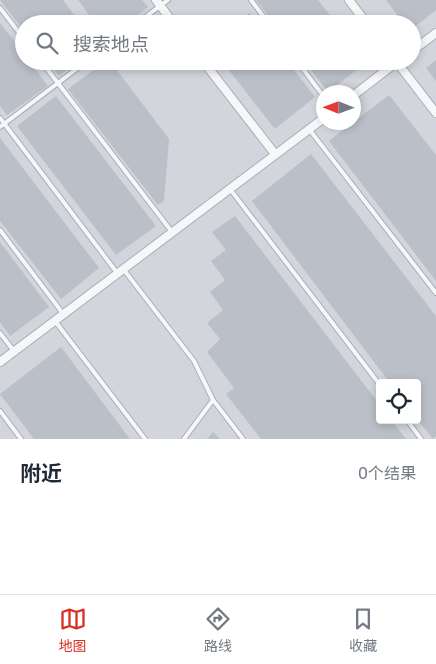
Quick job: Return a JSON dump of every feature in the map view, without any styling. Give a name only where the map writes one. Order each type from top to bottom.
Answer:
[{"type":"street","points":[[349,0],[360,15]]},
{"type":"street","points":[[158,3],[167,15]]},
{"type":"street","points":[[421,44],[436,33]]},
{"type":"street","points":[[210,70],[275,154]]},
{"type":"street","points":[[361,90],[387,70]]},
{"type":"street","points":[[403,70],[436,113]]},
{"type":"street","points":[[0,362],[316,124]]},
{"type":"lane","points":[[145,15],[158,3],[168,0]]},
{"type":"lane","points":[[251,0],[262,15]]},
{"type":"lane","points":[[0,8],[15,27]]},
{"type":"lane","points":[[48,70],[172,232]]},
{"type":"lane","points":[[2,125],[75,70]]},
{"type":"lane","points":[[304,70],[316,86]]},
{"type":"lane","points":[[0,118],[2,125],[194,361],[213,400],[243,439]]},
{"type":"lane","points":[[309,129],[436,294]]},
{"type":"lane","points":[[230,189],[376,380]]},
{"type":"lane","points":[[0,230],[64,314]]},
{"type":"lane","points":[[55,321],[145,439]]},
{"type":"lane","points":[[0,333],[14,351]]},
{"type":"lane","points":[[184,439],[213,400]]},
{"type":"lane","points":[[0,411],[21,439]]},
{"type":"lane","points":[[410,424],[421,439]]},
{"type":"shaded area","points":[[0,0],[436,0],[436,439],[0,439]]},
{"type":"building","points":[[0,0],[63,0],[74,15],[15,15],[15,19]]},
{"type":"building","points":[[78,0],[142,0],[148,7],[138,15],[89,15]]},
{"type":"building","points":[[256,0],[318,0],[330,15],[268,15]]},
{"type":"building","points":[[386,0],[436,0],[436,10],[421,22],[421,15],[397,15]]},
{"type":"building","points":[[0,23],[15,42],[15,70],[36,70],[48,86],[7,115],[0,106]]},
{"type":"building","points":[[436,60],[436,81],[426,68]]},
{"type":"building","points":[[54,70],[67,70],[59,76]]},
{"type":"building","points":[[94,70],[117,70],[169,139],[164,201],[158,205],[68,89]]},
{"type":"building","points":[[229,70],[294,70],[315,97],[275,129]]},
{"type":"building","points":[[311,70],[356,70],[337,85],[323,85]]},
{"type":"building","points":[[389,95],[436,155],[436,281],[329,141],[343,130],[361,130],[361,116]]},
{"type":"building","points":[[56,96],[156,226],[116,255],[17,126]]},
{"type":"building","points":[[0,138],[99,268],[61,299],[0,221]]},
{"type":"building","points":[[311,154],[436,316],[436,436],[433,439],[421,424],[421,379],[387,379],[252,201]]},
{"type":"building","points":[[235,216],[376,400],[376,424],[394,424],[406,439],[261,439],[226,394],[234,388],[207,352],[220,339],[207,323],[223,310],[210,292],[225,280],[211,261],[226,250],[212,232]]},
{"type":"building","points":[[0,242],[49,307],[10,336],[0,322]]},
{"type":"building","points":[[61,347],[130,439],[34,439],[0,394]]},
{"type":"building","points":[[213,432],[220,439],[207,439]]}]
